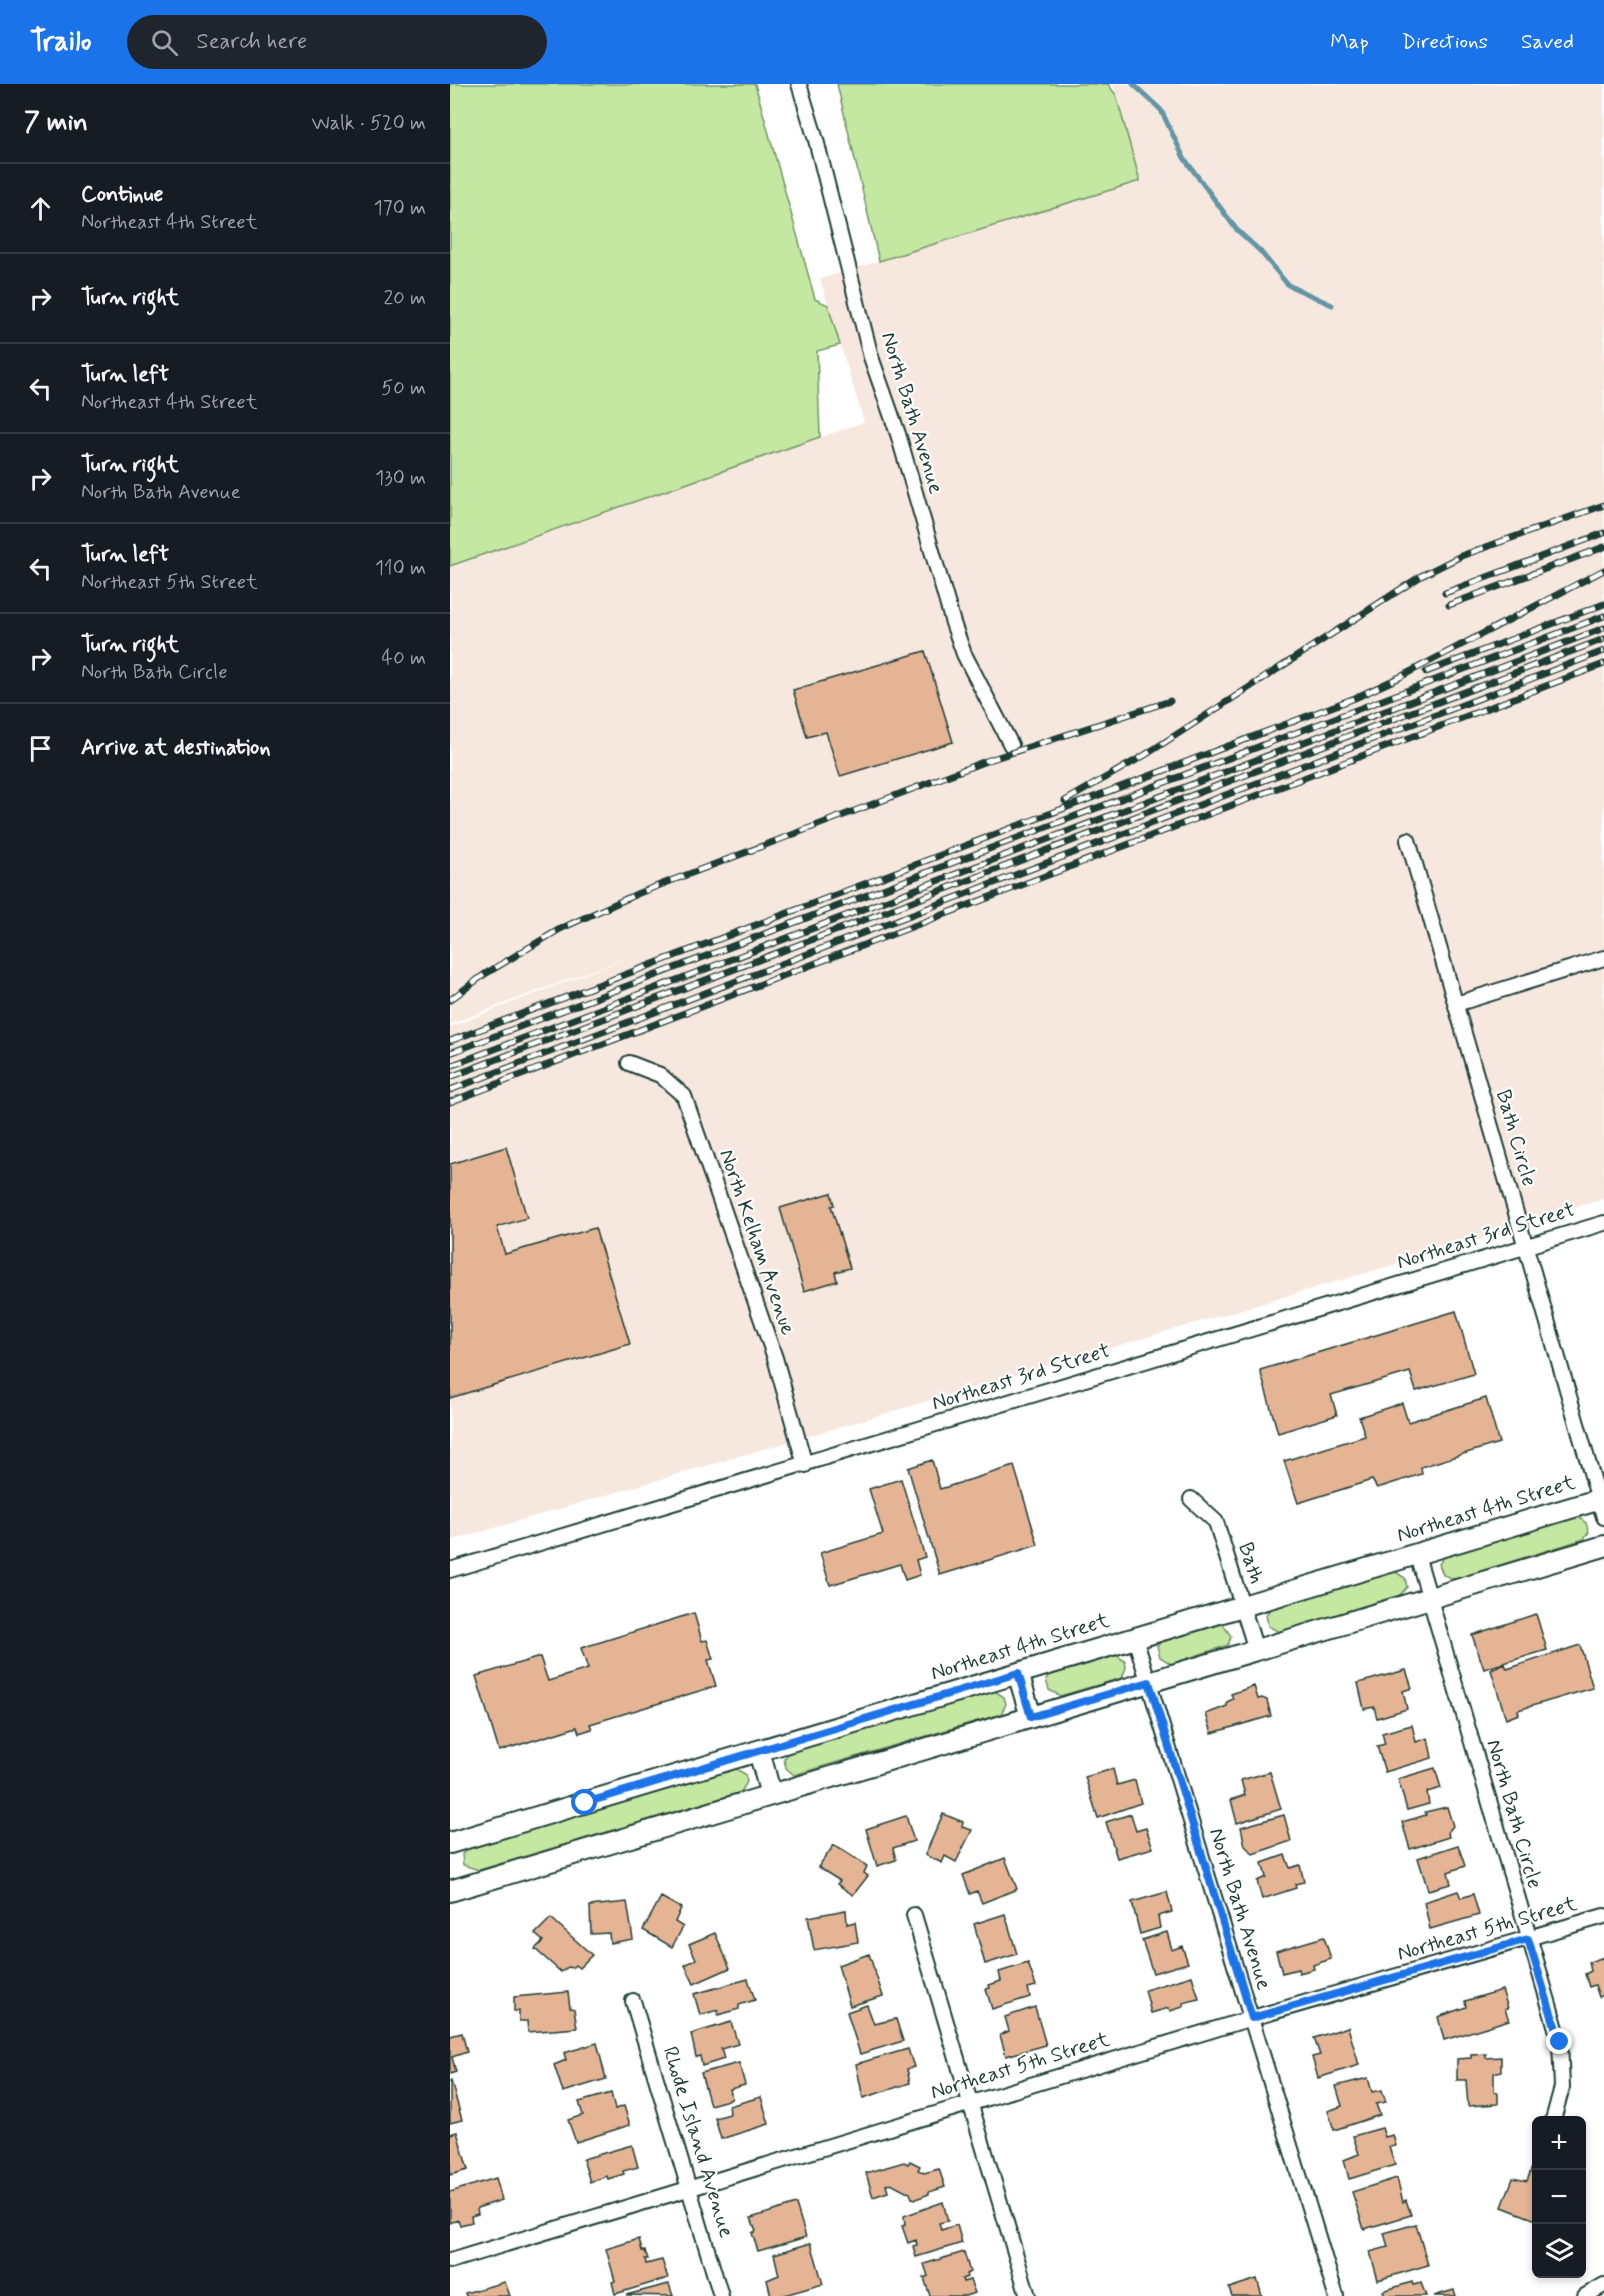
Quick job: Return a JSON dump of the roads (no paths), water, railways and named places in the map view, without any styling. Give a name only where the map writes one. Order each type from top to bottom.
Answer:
[{"type":"main road","name":"Northeast 4th Street","points":[[450,1843],[1243,1606],[1417,1555],[1602,1505]]},
{"type":"main road","points":[[450,1889],[1604,1546]]},
{"type":"main road","points":[[1018,1673],[1031,1717]]},
{"type":"main road","points":[[759,1751],[771,1795]]},
{"type":"street","name":"North Bath Avenue","points":[[799,84],[816,140],[871,357],[898,434],[953,624],[964,654],[1011,745]]},
{"type":"street","name":"Bath Circle","points":[[1408,840],[1602,1505]]},
{"type":"street","points":[[1456,1004],[1604,958]]},
{"type":"street","name":"North Kelham Avenue","points":[[629,1064],[660,1075],[684,1096],[775,1358],[805,1465]]},
{"type":"street","name":"Northeast 3rd Street","points":[[450,1570],[1604,1223]]},
{"type":"street","name":"Bath","points":[[1191,1499],[1216,1522],[1256,1650]]},
{"type":"street","name":"North Bath Circle","points":[[1417,1555],[1560,2042],[1562,2086],[1554,2116]]},
{"type":"street","name":"North Bath Avenue","points":[[1135,1638],[1336,2296]]},
{"type":"street","points":[[914,1915],[1028,2296]]},
{"type":"street","name":"Northeast 5th Street","points":[[450,2261],[1252,2018],[1604,1916]]},
{"type":"street","name":"Rhode Island Avenue","points":[[633,2001],[721,2296]]},
{"type":"street","points":[[1585,2296],[1604,2285]]},
{"type":"waterway","points":[[1133,84],[1161,110],[1184,158],[1236,229],[1260,251],[1288,285],[1332,305]]},
{"type":"railway","points":[[1065,801],[1145,755],[1421,576],[1461,556],[1604,505]]},
{"type":"railway","points":[[1445,593],[1604,533]]},
{"type":"railway","points":[[1449,605],[1604,547]]},
{"type":"railway","points":[[450,1041],[1355,698],[1400,677],[1604,570]]},
{"type":"railway","points":[[1426,672],[1604,604]]},
{"type":"railway","points":[[450,1053],[1604,616]]},
{"type":"railway","points":[[450,1066],[1604,628]]},
{"type":"railway","points":[[450,1077],[1604,639]]},
{"type":"railway","points":[[450,1090],[1604,651]]},
{"type":"railway","points":[[450,1102],[1604,664]]},
{"type":"railway","points":[[450,1000],[485,974],[560,929],[639,893],[986,761],[1170,701]]}]
